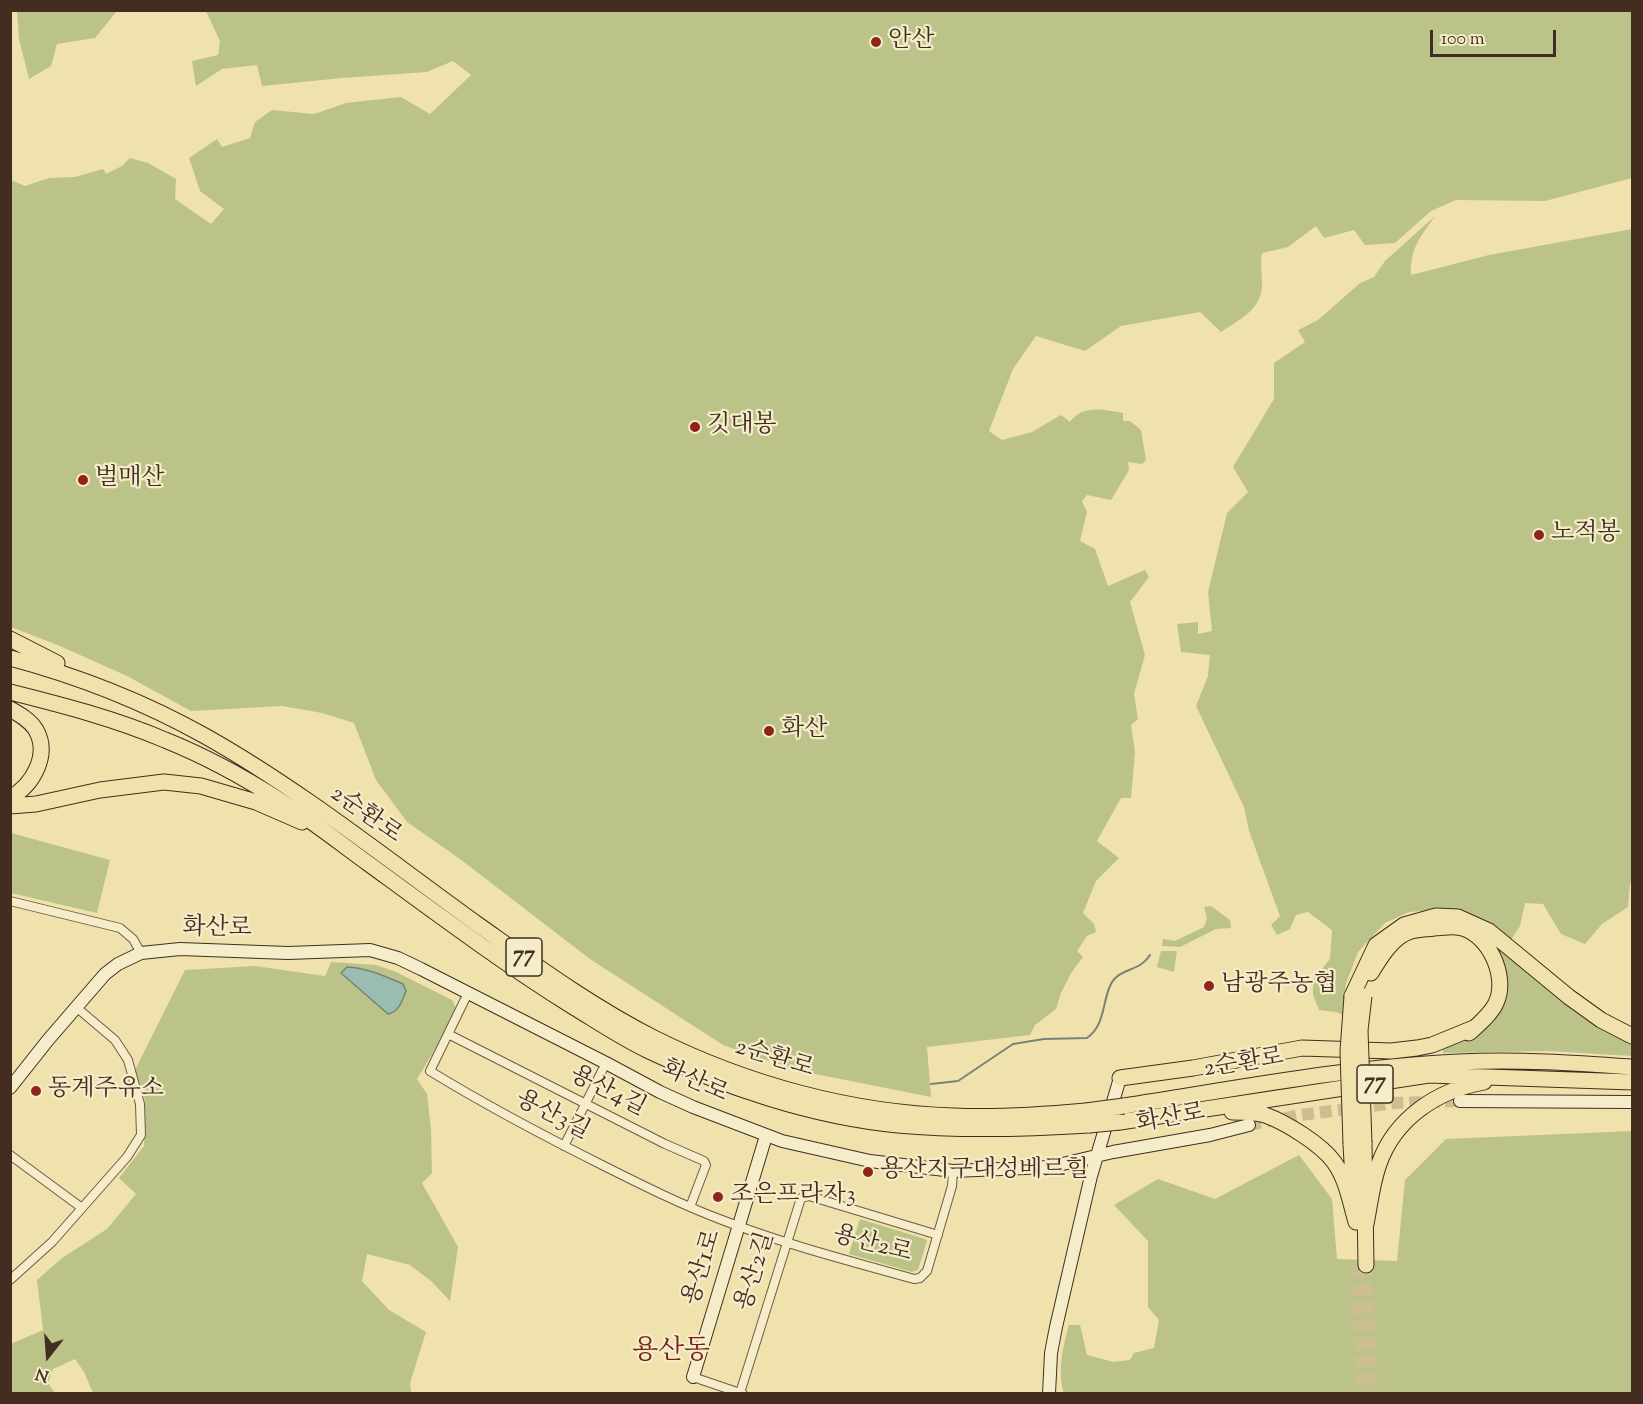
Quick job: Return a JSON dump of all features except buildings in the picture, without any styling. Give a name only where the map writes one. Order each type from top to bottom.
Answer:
[{"type":"highway","points":[[10,639],[102,687]]},
{"type":"highway","name":"2순환로","points":[[10,658],[102,687],[204,735],[263,771],[547,974],[634,1027],[711,1064],[772,1085],[825,1099],[891,1110],[951,1116],[1088,1118],[1120,1122],[1428,1075],[1632,1082]]},
{"type":"highway","name":"2순환로","points":[[10,692],[70,707],[164,739],[236,775],[282,801],[538,985],[644,1048],[694,1071],[747,1090],[842,1116],[896,1125],[963,1130],[1007,1130],[1088,1118],[1124,1106],[1317,1076],[1402,1066],[1460,1062],[1550,1062],[1632,1067]]},
{"type":"highway","points":[[10,709],[35,728],[41,748],[36,773],[29,785],[10,798]]},
{"type":"highway","points":[[10,806],[36,804],[100,790],[164,782],[201,786],[256,802],[286,817],[321,829]]},
{"type":"highway","points":[[1362,1265],[1358,1143],[1348,1040],[1358,996],[1376,945],[1404,925],[1436,916],[1458,916],[1489,931],[1569,997],[1601,1020],[1632,1036]]},
{"type":"highway","points":[[1358,996],[1377,962],[1392,944],[1410,932],[1458,927],[1476,936],[1491,952],[1501,984],[1496,1003],[1476,1027],[1460,1040],[1402,1066]]},
{"type":"highway","points":[[1120,1078],[1193,1068],[1302,1048],[1391,1051],[1417,1048],[1432,1045],[1476,1027]]},
{"type":"highway","points":[[1361,1223],[1385,1150],[1402,1125],[1429,1101],[1468,1085],[1491,1081],[1632,1088]]},
{"type":"highway","points":[[1149,1117],[1245,1112],[1264,1115],[1274,1120],[1300,1134],[1334,1162],[1361,1223]]},
{"type":"main road","name":"화산로","points":[[10,1088],[105,974],[118,964],[141,953],[180,949],[288,953],[370,950],[398,958],[660,1092],[766,1136],[824,1152],[870,1161],[953,1171],[1050,1167],[1249,1125]]},
{"type":"main road","points":[[1049,1394],[1051,1353],[1056,1327],[1097,1157],[1120,1078]]},
{"type":"main road","points":[[1460,1101],[1632,1102]]},
{"type":"main road","name":"용산1로","points":[[693,1377],[766,1136]]},
{"type":"main road","points":[[1051,1377],[1055,1394]]},
{"type":"street","points":[[10,901],[120,928],[133,939],[141,953]]},
{"type":"street","name":"용산3길","points":[[468,993],[430,1071],[564,1146],[690,1207],[739,1226]]},
{"type":"street","points":[[10,1280],[46,1248],[134,1148],[141,1135],[142,1117],[137,1088],[125,1053],[115,1040],[76,1007]]},
{"type":"street","name":"용산4길","points":[[448,1034],[673,1148],[704,1161],[706,1165],[690,1207]]},
{"type":"street","points":[[564,1146],[606,1063]]},
{"type":"street","points":[[10,1155],[82,1208]]},
{"type":"street","name":"용산2로","points":[[739,1226],[787,1242],[917,1278],[923,1276],[927,1271],[952,1186],[953,1171]]},
{"type":"street","name":"용산2길","points":[[741,1393],[799,1201],[804,1196],[938,1236]]},
{"type":"street","points":[[693,1377],[741,1393]]},
{"type":"green space","points":[[17,10],[117,11],[95,38],[57,44],[51,66],[29,79],[19,39]]},
{"type":"green space","points":[[206,11],[1632,11],[1632,178],[1545,201],[1456,200],[1431,211],[1395,243],[1365,245],[1354,230],[1324,238],[1316,226],[1288,247],[1262,253],[1262,283],[1259,300],[1243,318],[1221,332],[1200,312],[1121,326],[1085,351],[1036,336],[1013,369],[989,431],[1002,440],[1032,432],[1061,415],[1070,422],[1075,416],[1087,410],[1123,413],[1123,421],[1130,421],[1141,430],[1146,460],[1142,464],[1128,462],[1129,470],[1111,500],[1087,495],[1082,501],[1087,512],[1080,541],[1095,549],[1108,586],[1145,570],[1149,577],[1130,602],[1145,655],[1134,694],[1138,719],[1131,725],[1135,752],[1131,798],[1121,798],[1097,841],[1119,858],[1096,881],[1083,913],[1094,924],[1096,932],[1087,936],[1077,951],[1083,957],[1071,973],[1056,1009],[1035,1025],[1030,1035],[927,1047],[931,1097],[795,1070],[723,1045],[590,959],[460,859],[407,822],[376,780],[354,723],[322,713],[282,706],[191,711],[127,676],[11,627],[11,180],[25,186],[49,178],[75,177],[103,169],[106,174],[122,166],[130,158],[148,163],[176,179],[175,199],[211,224],[224,209],[200,191],[189,158],[217,139],[222,147],[250,138],[255,122],[272,110],[314,114],[346,103],[401,97],[430,114],[471,75],[453,61],[427,72],[262,86],[257,65],[222,69],[196,86],[192,61],[218,55],[220,41]]},
{"type":"green space","points":[[1435,216],[1414,250],[1411,275],[1489,255],[1632,229],[1632,882],[1628,907],[1602,924],[1585,944],[1561,934],[1543,904],[1525,903],[1520,926],[1511,940],[1444,909],[1409,912],[1385,923],[1358,952],[1345,986],[1348,1017],[1336,1012],[1319,1010],[1313,995],[1313,980],[1330,959],[1332,930],[1308,912],[1296,915],[1290,929],[1277,935],[1271,925],[1280,916],[1249,831],[1244,807],[1196,706],[1208,676],[1210,655],[1181,652],[1177,624],[1198,622],[1198,634],[1212,631],[1208,592],[1227,513],[1248,492],[1233,467],[1274,399],[1274,363],[1305,342],[1298,330],[1318,320],[1360,283],[1374,277],[1385,261]]},
{"type":"green space","points":[[11,833],[110,860],[97,913],[11,893]]},
{"type":"green space","points":[[1211,906],[1230,920],[1231,928],[1216,929],[1180,947],[1162,946],[1163,939],[1175,941],[1204,927],[1207,918],[1204,907]]},
{"type":"green space","points":[[1495,940],[1571,1009],[1602,1030],[1632,1045],[1632,1056],[1548,1051],[1443,1053],[1442,1048],[1476,1033],[1500,1004],[1487,941]]},
{"type":"green space","points":[[1161,951],[1177,951],[1174,972],[1157,967]]},
{"type":"green space","points":[[331,962],[376,965],[394,971],[452,1000],[456,1008],[440,1041],[417,1079],[427,1094],[431,1129],[432,1173],[422,1183],[458,1247],[450,1301],[431,1281],[410,1265],[367,1254],[362,1281],[389,1310],[426,1332],[410,1383],[411,1393],[93,1393],[84,1372],[75,1359],[53,1369],[48,1383],[55,1393],[11,1394],[11,1344],[43,1330],[37,1280],[62,1258],[107,1229],[136,1194],[119,1178],[144,1146],[145,1101],[135,1070],[185,970],[255,966],[325,976]]},
{"type":"green space","points":[[1632,1131],[1632,1393],[1064,1394],[1061,1368],[1069,1325],[1080,1325],[1087,1355],[1114,1362],[1130,1360],[1134,1353],[1154,1348],[1159,1320],[1148,1307],[1148,1241],[1114,1205],[1158,1179],[1215,1199],[1299,1155],[1332,1199],[1337,1259],[1397,1261],[1405,1180],[1446,1139]]},
{"type":"green space","points":[[860,1219],[925,1239],[927,1241],[918,1270],[912,1272],[849,1254]]},
{"type":"shaded area","points":[[347,967],[369,971],[403,984],[406,991],[397,1008],[388,1014],[341,973]]},
{"type":"waterway","points":[[931,1084],[958,1081],[1013,1044],[1044,1039],[1087,1038],[1100,1021],[1107,993],[1114,980],[1140,965],[1150,955]]},
{"type":"tunnel","points":[[1249,1125],[1300,1115],[1395,1103],[1460,1101]]},
{"type":"tunnel","points":[[1366,1265],[1372,1394]]},
{"type":"tunnel","points":[[1357,1266],[1362,1394]]},
{"type":"place","name":"안산","points":[[876,42]]},
{"type":"place","name":"깃대봉","points":[[695,427]]},
{"type":"place","name":"벌매산","points":[[83,480]]},
{"type":"place","name":"노적봉","points":[[1539,535]]},
{"type":"place","name":"화산","points":[[769,731]]},
{"type":"place","name":"남광주농협","points":[[1209,986]]},
{"type":"place","name":"동계주유소","points":[[36,1091]]},
{"type":"place","name":"용산지구대성베르힐","points":[[868,1172]]},
{"type":"place","name":"조은프라자3","points":[[718,1197]]},
{"type":"district","name":"용산동","points":[[671,1353]]}]
